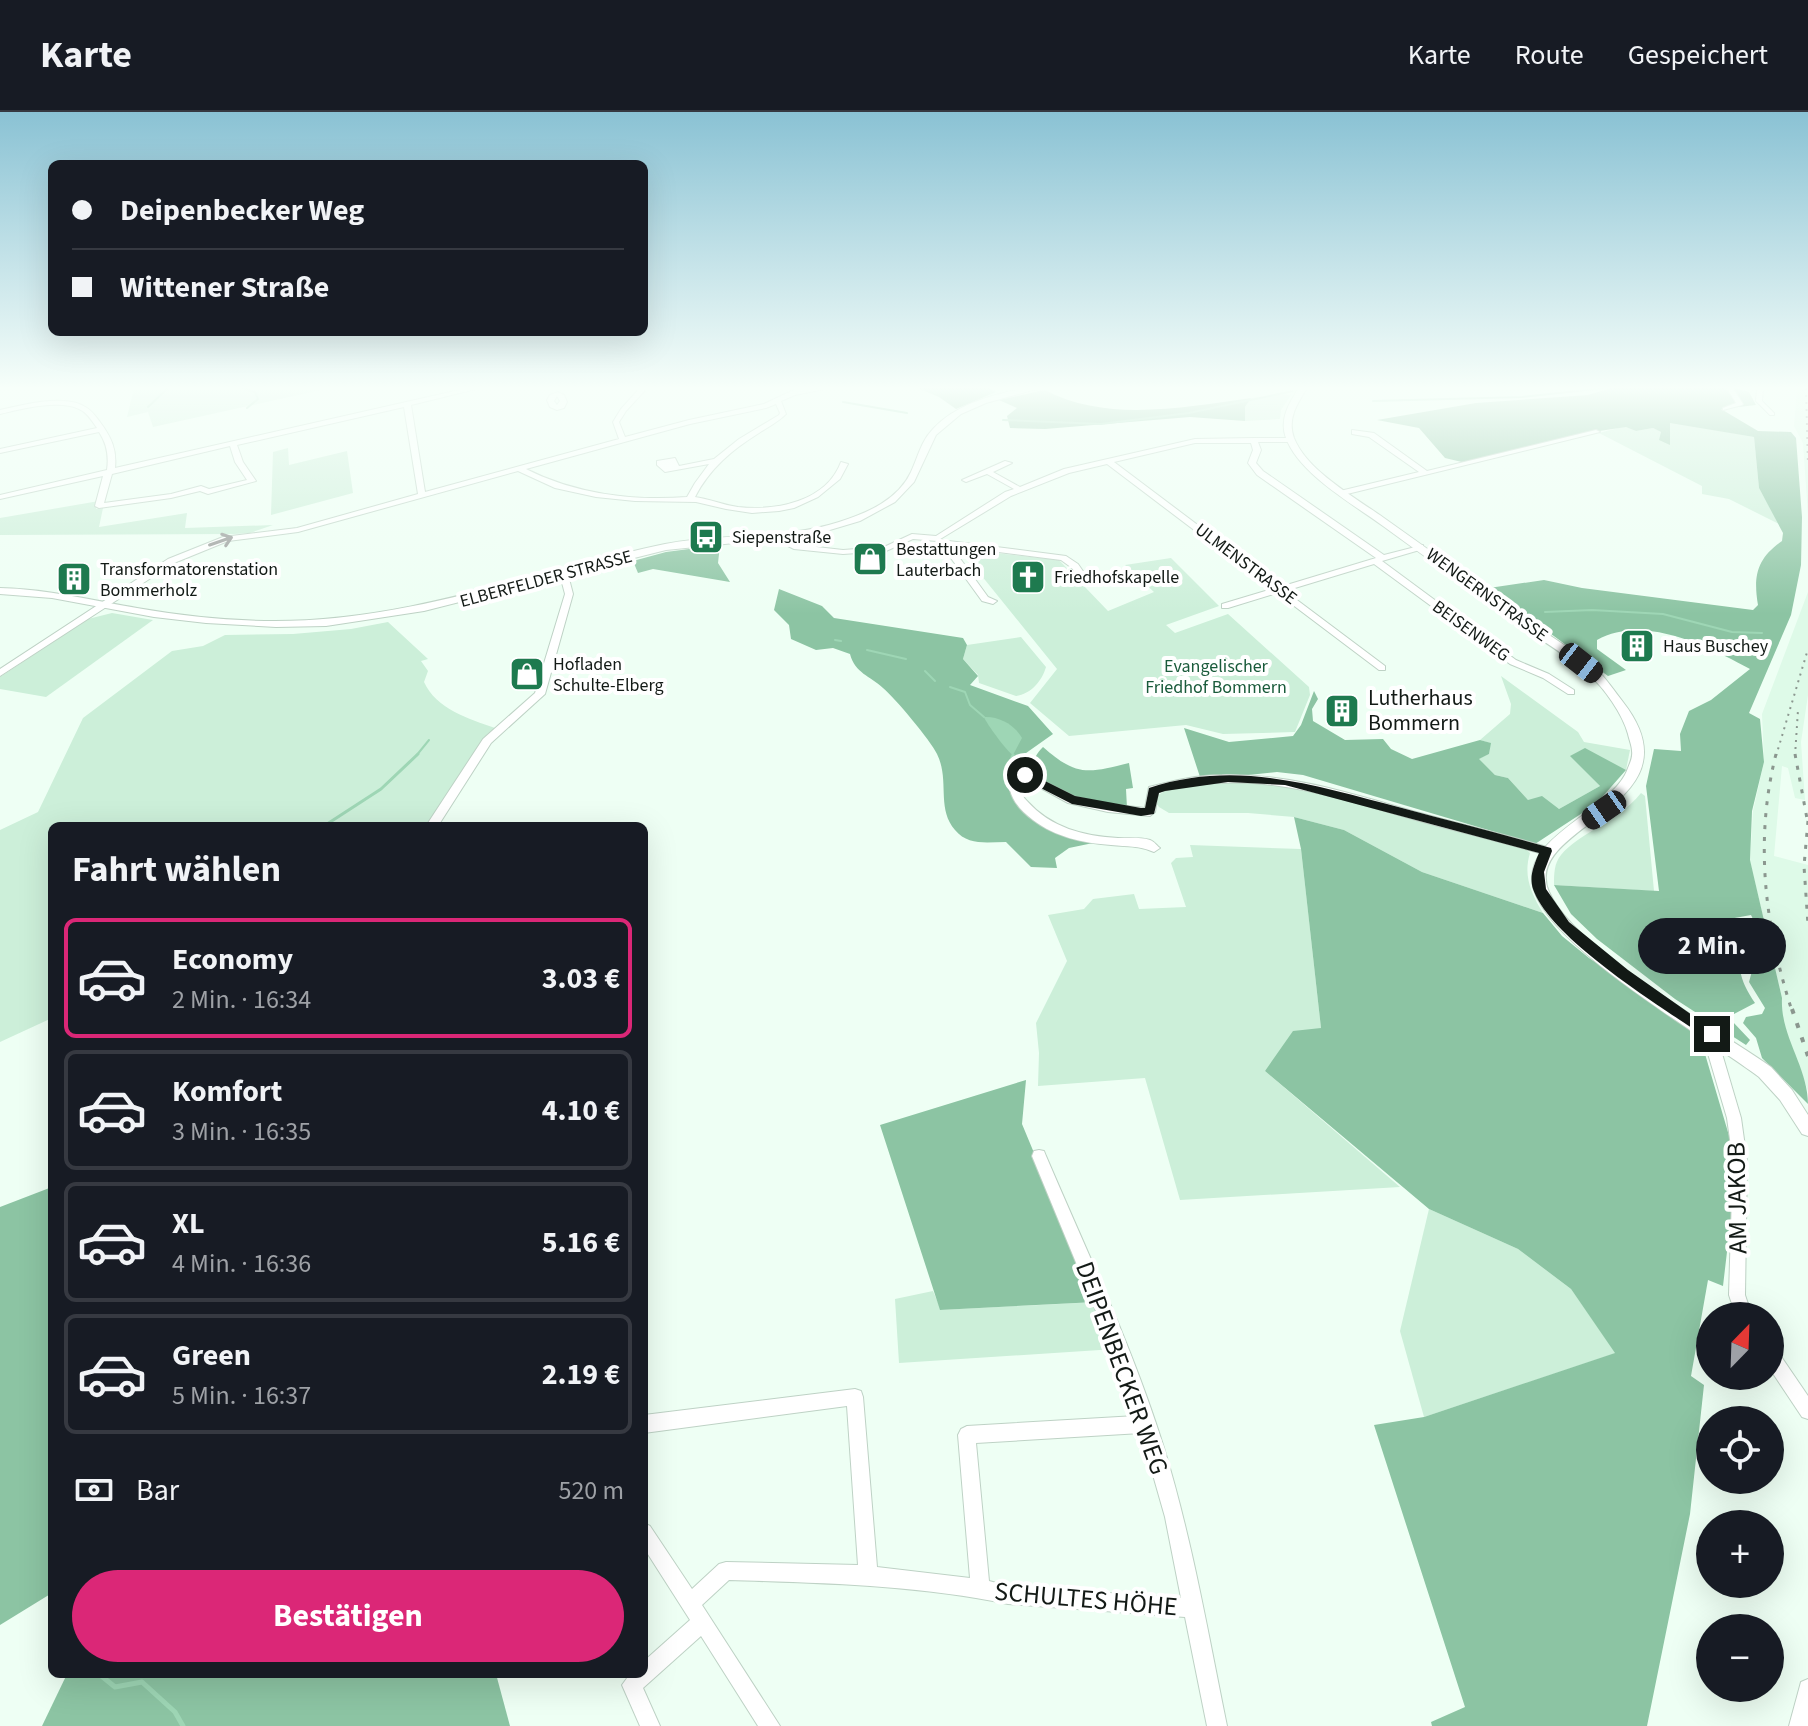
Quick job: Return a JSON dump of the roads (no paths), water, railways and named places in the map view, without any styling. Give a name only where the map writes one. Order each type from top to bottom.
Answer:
[{"type":"main road","name":"ELBERFELDER STRASSE","points":[[0,591],[41,594],[230,622],[307,623],[434,607],[680,545],[790,535],[836,526],[886,504],[911,481],[918,463]]},
{"type":"main road","name":"WENGERNSTRASSE","points":[[1306,463],[1343,493],[1594,673],[1614,694],[1631,722],[1638,758],[1626,789],[1612,803],[1546,851]]},
{"type":"main road","points":[[1546,851],[1538,872],[1540,889],[1556,916],[1587,946],[1771,1078],[1808,1129]]},
{"type":"street","points":[[112,463],[99,506],[182,492],[185,497],[252,481],[240,463]]},
{"type":"street","points":[[0,497],[144,463]]},
{"type":"street","points":[[417,463],[422,496]]},
{"type":"street","points":[[0,673],[171,561],[226,539],[298,530],[540,463]]},
{"type":"street","points":[[676,468],[702,463]]},
{"type":"street","points":[[691,497],[696,485],[713,463]]},
{"type":"street","points":[[966,480],[1007,463]]},
{"type":"street","points":[[941,541],[1019,489],[1067,471],[1103,463]]},
{"type":"street","name":"ULMENSTRASSE","points":[[1111,463],[1382,668]]},
{"type":"street","name":"BEISENWEG","points":[[1252,463],[1260,473],[1513,662],[1546,676],[1571,692]]},
{"type":"street","points":[[1411,463],[1425,473]]},
{"type":"street","points":[[1343,493],[1465,463]]},
{"type":"street","points":[[519,469],[543,483],[581,495],[677,500],[691,497],[726,507],[779,509],[820,493],[835,481],[844,464]]},
{"type":"street","points":[[987,471],[1019,489]]},
{"type":"street","points":[[790,535],[787,542],[802,548],[869,552],[891,548],[914,532],[941,541],[1063,558],[1081,571],[1083,577]]},
{"type":"street","points":[[941,541],[985,599],[993,601]]},
{"type":"street","points":[[1225,606],[1420,547]]},
{"type":"street","points":[[435,822],[487,741],[540,694],[569,594],[564,575]]},
{"type":"street","points":[[1154,848],[1146,843],[1101,842],[1064,833],[1031,812],[1016,795],[1014,788],[1017,780],[1025,775],[1082,803],[1150,812],[1153,790],[1228,778],[1257,778],[1325,790],[1546,851]]},
{"type":"street","name":"AM JAKOB","points":[[1712,1034],[1711,1040],[1734,1118],[1740,1161],[1739,1302]]},
{"type":"street","name":"DEIPENBECKER WEG","points":[[1039,1156],[1123,1357],[1147,1424],[1174,1517],[1217,1726]]},
{"type":"street","points":[[1784,1376],[1808,1411]]},
{"type":"street","points":[[648,1423],[855,1397],[868,1575]]},
{"type":"street","name":"SCHULTES HÖHE","points":[[980,1589],[967,1435],[1147,1424]]},
{"type":"street","points":[[648,1538],[770,1726]]},
{"type":"street","name":"SCHULTES HÖHE","points":[[690,1603],[726,1571],[868,1575],[943,1582],[1008,1595],[1192,1608]]},
{"type":"street","points":[[648,1671],[702,1622]]},
{"type":"street","points":[[640,1678],[632,1685],[650,1726]]},
{"type":"street","points":[[1799,1726],[1808,1689]]},
{"type":"waterway","points":[[1545,612],[1592,610],[1663,614],[1732,632],[1762,633]]},
{"type":"waterway","points":[[835,640],[841,641]]},
{"type":"waterway","points":[[867,650],[906,659]]},
{"type":"waterway","points":[[925,671],[935,681]]},
{"type":"waterway","points":[[950,687],[965,692],[970,705],[984,717]]},
{"type":"waterway","points":[[416,756],[429,740]]},
{"type":"waterway","points":[[1010,763],[1013,755]]},
{"type":"waterway","points":[[330,822],[381,789],[416,756]]},
{"type":"waterway","points":[[104,1678],[115,1687],[142,1682],[175,1712],[183,1726]]},
{"type":"railway","points":[[1776,756],[1808,649]]},
{"type":"railway","points":[[1795,755],[1798,710]]},
{"type":"railway","points":[[1776,754],[1765,819],[1766,884],[1775,948],[1792,1011]]},
{"type":"railway","points":[[1795,755],[1808,823]]},
{"type":"railway","points":[[1808,823],[1804,866],[1808,925]]},
{"type":"railway","points":[[1792,1009],[1808,1056]]},
{"type":"place","name":"Siepenstraße","points":[[706,537]]},
{"type":"place","name":"Bestattungen Lauterbach","points":[[870,559]]},
{"type":"place","name":"Friedhofskapelle","points":[[1028,577]]},
{"type":"place","name":"Transformatorenstation Bommerholz","points":[[74,579]]},
{"type":"place","name":"Haus Buschey","points":[[1637,646]]},
{"type":"place","name":"Hofladen Schulte-Elberg","points":[[527,674]]},
{"type":"place","name":"Lutherhaus Bommern","points":[[1342,711]]},
{"type":"park label","name":"Evangelischer Friedhof Bommern","points":[[1216,676]]}]
